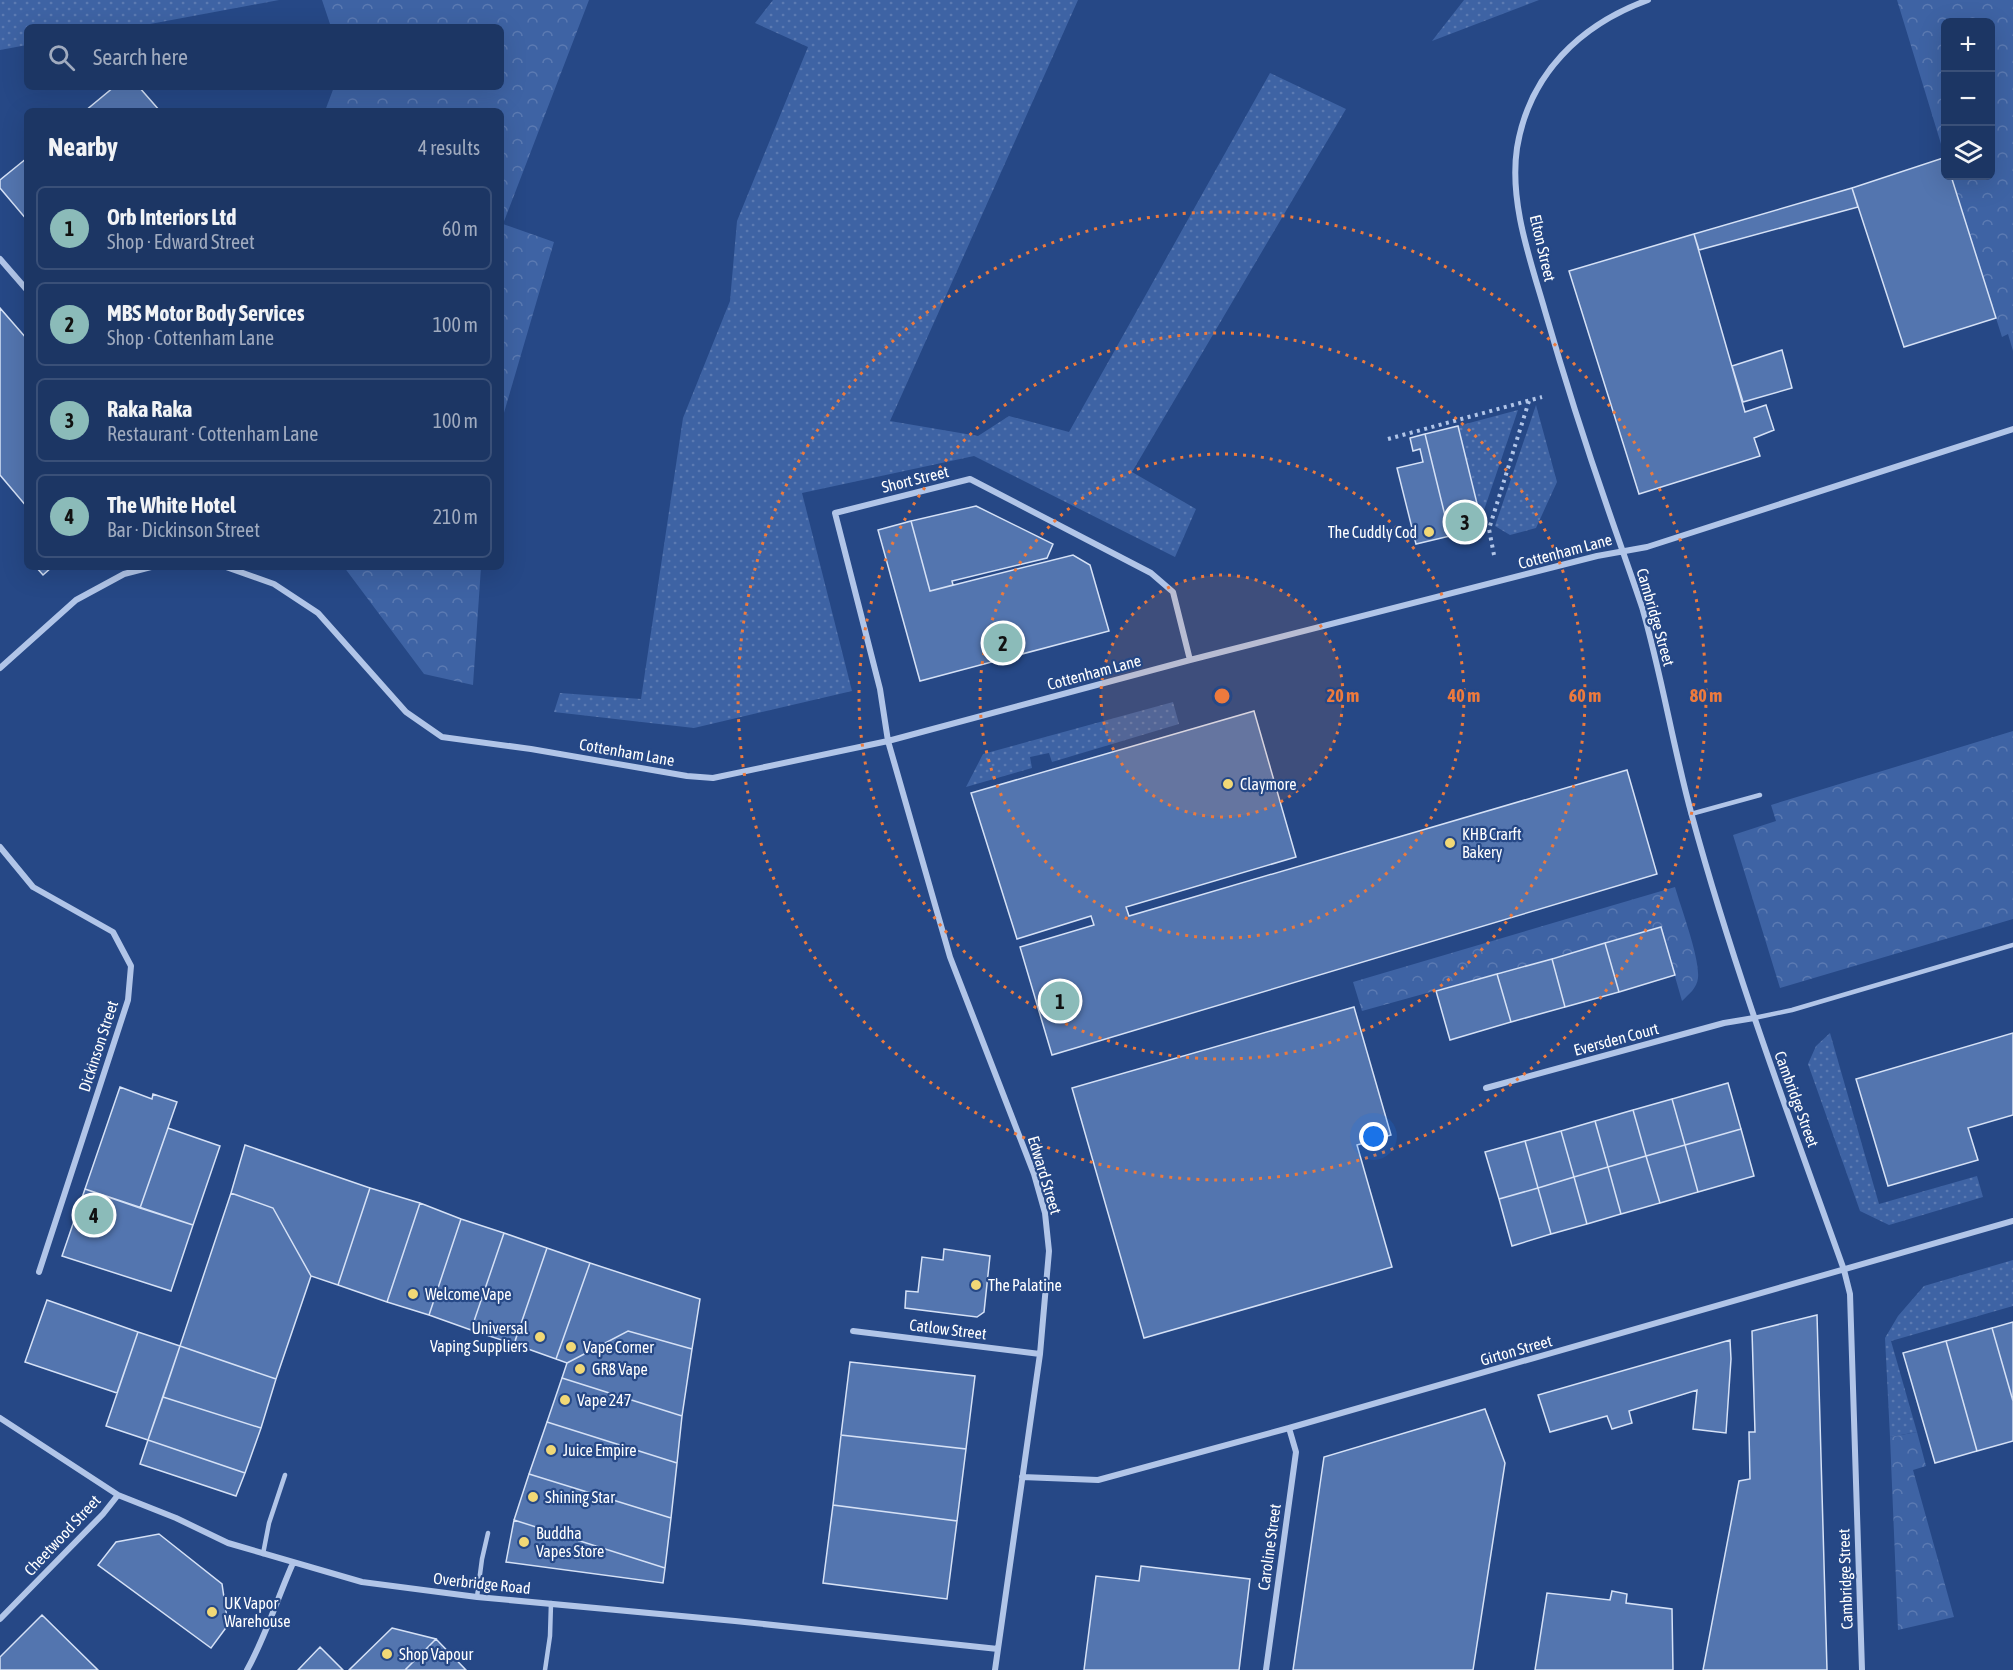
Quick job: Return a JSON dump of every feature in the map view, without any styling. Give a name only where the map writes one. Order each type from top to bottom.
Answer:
[{"type":"street","name":"Elton Street","points":[[1622,550],[1560,364],[1524,239],[1516,186],[1517,149],[1529,104],[1551,65],[1607,18],[1648,0]]},
{"type":"street","points":[[0,259],[24,287]]},
{"type":"street","name":"Cottenham Lane","points":[[234,570],[274,584],[318,613],[406,712],[442,737],[712,778],[888,741],[1190,660],[1622,550],[1647,547],[2013,429]]},
{"type":"street","name":"Short Street","points":[[888,741],[880,689],[835,513],[970,478],[1151,573],[1173,592],[1190,660]]},
{"type":"street","name":"Cambridge Street","points":[[1622,550],[1657,666],[1691,814],[1754,1018],[1844,1270],[1850,1306],[1862,1670]]},
{"type":"street","points":[[0,668],[76,600],[124,574],[139,570]]},
{"type":"street","name":"Edward Street","points":[[888,741],[950,957],[1034,1174],[1045,1213],[1049,1251],[1040,1354],[995,1670]]},
{"type":"street","name":"Dickinson Street","points":[[0,847],[33,887],[113,932],[131,966],[128,1000],[39,1272]]},
{"type":"street","name":"Eversden Court","points":[[1486,1088],[1724,1023],[1754,1018]]},
{"type":"street","name":"Girton Street","points":[[1022,1476],[1098,1480],[1289,1428],[2013,1221]]},
{"type":"street","name":"Catlow Street","points":[[853,1331],[1040,1354]]},
{"type":"street","name":"Overbridge Road","points":[[0,1418],[118,1495],[176,1518],[228,1543],[362,1582],[477,1597],[998,1649]]},
{"type":"street","name":"Caroline Street","points":[[1266,1670],[1296,1452],[1289,1428]]},
{"type":"street","name":"Cheetwood Street","points":[[0,1619],[103,1514],[118,1495]]},
{"type":"street","points":[[247,1670],[262,1643],[293,1563]]},
{"type":"lane","points":[[1691,814],[1760,795]]},
{"type":"lane","points":[[1754,1018],[1792,1010],[2013,945]]},
{"type":"lane","points":[[264,1554],[269,1523],[285,1474]]},
{"type":"lane","points":[[477,1597],[488,1533]]},
{"type":"lane","points":[[545,1670],[550,1635],[551,1603]]},
{"type":"path","points":[[1388,439],[1542,397]]},
{"type":"path","points":[[1494,555],[1489,529],[1529,401]]},
{"type":"green space","points":[[0,0],[279,0],[150,24],[24,24],[24,46],[0,50]]},
{"type":"green space","points":[[322,0],[589,0],[504,221],[504,108],[326,108],[333,90],[504,90],[504,24],[330,24]]},
{"type":"green space","points":[[773,0],[1078,0],[890,421],[978,436],[1009,416],[1069,432],[1270,73],[1346,109],[1132,472],[1196,509],[1175,557],[974,456],[802,493],[852,691],[694,728],[554,712],[560,693],[641,699],[683,418],[730,301],[737,221],[808,47],[755,23]]},
{"type":"green space","points":[[1464,0],[1539,0],[1432,41]]},
{"type":"green space","points":[[1897,0],[2013,0],[2013,351],[2008,334],[2002,337],[1952,180],[1995,180],[1995,18],[1941,18],[1941,144]]},
{"type":"green space","points":[[504,224],[554,242],[504,413]]},
{"type":"green space","points":[[1536,405],[1557,482],[1536,528],[1510,535],[1495,526]]},
{"type":"green space","points":[[1518,410],[1481,519],[1458,426]]},
{"type":"green space","points":[[346,570],[481,570],[473,685],[424,674]]},
{"type":"green space","points":[[1173,702],[1179,724],[1052,762],[1049,753],[1030,757],[1032,768],[966,787],[983,754]]},
{"type":"green space","points":[[2013,731],[2013,919],[1780,988],[1733,835],[1776,821],[1771,805]]},
{"type":"green space","points":[[1675,887],[1698,969],[1696,985],[1682,1001],[1661,928],[1362,1011],[1353,982]]},
{"type":"green space","points":[[1830,1033],[1879,1204],[1977,1176],[1983,1197],[1889,1225],[1860,1211],[1808,1064],[1816,1046]]},
{"type":"green space","points":[[2013,1260],[2013,1306],[1891,1341],[1917,1432],[1890,1437],[1885,1338],[1898,1316],[1924,1286]]},
{"type":"green space","points":[[1917,1432],[1926,1466],[1913,1470],[1954,1617],[1898,1630],[1890,1437]]},
{"type":"building","points":[[110,90],[142,90],[157,108],[89,108]]},
{"type":"building","points":[[1941,159],[1941,180],[1952,180],[1996,318],[1904,347],[1852,188]]},
{"type":"building","points":[[24,160],[24,216],[0,188],[0,180]]},
{"type":"building","points":[[1852,188],[1858,207],[1699,250],[1694,234]]},
{"type":"building","points":[[1694,234],[1745,412],[1766,405],[1774,430],[1754,438],[1760,456],[1639,494],[1569,271]]},
{"type":"building","points":[[0,308],[24,336],[24,503],[0,475]]},
{"type":"building","points":[[1782,350],[1792,388],[1743,402],[1732,366]]},
{"type":"building","points":[[1458,426],[1483,528],[1450,536],[1425,434]]},
{"type":"building","points":[[1425,434],[1450,536],[1416,544],[1397,468],[1423,462],[1420,449],[1413,451],[1410,438]]},
{"type":"building","points":[[976,506],[1053,544],[1047,558],[952,581],[953,585],[930,591],[911,521]]},
{"type":"building","points":[[911,521],[930,591],[1073,555],[1090,565],[1109,631],[920,681],[878,530]]},
{"type":"building","points":[[39,570],[49,570],[43,575]]},
{"type":"building","points":[[1254,711],[1296,857],[1126,907],[1129,916],[1627,770],[1657,874],[1052,1055],[1020,947],[1094,925],[1091,916],[1017,939],[971,793]]},
{"type":"building","points":[[1661,927],[1675,975],[1619,992],[1605,943]]},
{"type":"building","points":[[1605,943],[1619,992],[1565,1007],[1552,959]]},
{"type":"building","points":[[1552,959],[1565,1007],[1511,1022],[1497,974]]},
{"type":"building","points":[[1497,974],[1511,1022],[1450,1040],[1436,991]]},
{"type":"building","points":[[1354,1007],[1391,1135],[1357,1145],[1392,1267],[1144,1338],[1072,1088]]},
{"type":"building","points":[[2013,1033],[2013,1115],[1968,1128],[1978,1160],[1888,1186],[1856,1079]]},
{"type":"building","points":[[1728,1083],[1741,1129],[1685,1145],[1672,1099]]},
{"type":"building","points":[[120,1087],[152,1099],[153,1094],[177,1102],[140,1208],[85,1189]]},
{"type":"building","points":[[1672,1099],[1685,1145],[1646,1156],[1633,1110]]},
{"type":"building","points":[[1633,1110],[1646,1156],[1608,1167],[1595,1121]]},
{"type":"building","points":[[1595,1121],[1608,1167],[1574,1177],[1561,1131]]},
{"type":"building","points":[[168,1128],[220,1146],[193,1225],[140,1208]]},
{"type":"building","points":[[1741,1129],[1754,1176],[1698,1192],[1685,1145]]},
{"type":"building","points":[[1561,1131],[1574,1177],[1538,1188],[1525,1141]]},
{"type":"building","points":[[1525,1141],[1538,1188],[1499,1199],[1485,1152]]},
{"type":"building","points":[[245,1145],[370,1188],[338,1285],[311,1276],[273,1208],[231,1193]]},
{"type":"building","points":[[1685,1145],[1698,1192],[1660,1203],[1646,1156]]},
{"type":"building","points":[[1646,1156],[1660,1203],[1621,1214],[1608,1167]]},
{"type":"building","points":[[1608,1167],[1621,1214],[1587,1224],[1574,1177]]},
{"type":"building","points":[[1574,1177],[1587,1224],[1551,1234],[1538,1188]]},
{"type":"building","points":[[370,1188],[420,1203],[387,1302],[338,1285]]},
{"type":"building","points":[[1538,1188],[1551,1234],[1512,1246],[1499,1199]]},
{"type":"building","points":[[85,1189],[193,1225],[171,1291],[62,1256]]},
{"type":"building","points":[[231,1193],[273,1208],[311,1276],[276,1379],[180,1346]]},
{"type":"building","points":[[420,1203],[461,1219],[429,1315],[387,1302]]},
{"type":"building","points":[[461,1219],[504,1233],[471,1330],[429,1315]]},
{"type":"building","points":[[504,1233],[547,1248],[514,1344],[471,1330]]},
{"type":"building","points":[[547,1248],[590,1263],[556,1359],[514,1344]]},
{"type":"building","points":[[944,1249],[990,1256],[984,1312],[977,1317],[905,1308],[906,1291],[918,1292],[922,1257],[943,1260]]},
{"type":"building","points":[[590,1263],[700,1299],[692,1349],[628,1331],[567,1363],[556,1359]]},
{"type":"building","points":[[47,1300],[138,1332],[117,1393],[25,1362]]},
{"type":"building","points":[[1817,1315],[1827,1670],[1703,1670],[1739,1481],[1750,1479],[1749,1432],[1755,1432],[1752,1331]]},
{"type":"building","points":[[2013,1322],[2013,1401],[1992,1328]]},
{"type":"building","points":[[1992,1328],[2013,1401],[2013,1441],[1977,1451],[1946,1341]]},
{"type":"building","points":[[628,1331],[692,1349],[682,1416],[562,1378],[567,1363]]},
{"type":"building","points":[[138,1332],[180,1346],[148,1440],[106,1426]]},
{"type":"building","points":[[1730,1340],[1731,1359],[1726,1433],[1693,1429],[1697,1390],[1629,1411],[1632,1423],[1612,1429],[1607,1416],[1550,1432],[1538,1395]]},
{"type":"building","points":[[1946,1341],[1977,1451],[1935,1463],[1903,1353]]},
{"type":"building","points":[[180,1346],[276,1379],[261,1428],[163,1397]]},
{"type":"building","points":[[850,1362],[975,1376],[966,1449],[841,1435]]},
{"type":"building","points":[[562,1378],[682,1416],[677,1463],[547,1422]]},
{"type":"building","points":[[163,1397],[261,1428],[245,1473],[148,1440]]},
{"type":"building","points":[[1485,1409],[1505,1463],[1473,1670],[1293,1670],[1324,1457]]},
{"type":"building","points":[[547,1422],[677,1463],[671,1518],[529,1474]]},
{"type":"building","points":[[841,1435],[966,1449],[957,1521],[833,1505]]},
{"type":"building","points":[[148,1440],[245,1473],[236,1496],[140,1464]]},
{"type":"building","points":[[529,1474],[671,1518],[665,1568],[514,1520]]},
{"type":"building","points":[[833,1505],[957,1521],[947,1599],[823,1583]]},
{"type":"building","points":[[514,1520],[665,1568],[663,1583],[506,1562]]},
{"type":"building","points":[[159,1534],[222,1584],[228,1625],[211,1648],[98,1565],[116,1542]]},
{"type":"building","points":[[1141,1566],[1250,1579],[1239,1670],[1084,1670],[1096,1576],[1139,1581]]},
{"type":"building","points":[[1612,1591],[1627,1594],[1626,1603],[1672,1609],[1673,1670],[1535,1670],[1547,1593],[1610,1600]]},
{"type":"building","points":[[42,1615],[98,1670],[0,1670],[0,1657]]},
{"type":"building","points":[[392,1628],[436,1639],[405,1670],[349,1670]]},
{"type":"building","points":[[436,1639],[466,1670],[405,1670]]},
{"type":"building","points":[[320,1647],[343,1670],[298,1670]]},
{"type":"place","name":"Raka Raka","points":[[1465,522]]},
{"type":"place","name":"The Cuddly Cod","points":[[1429,532]]},
{"type":"place","name":"MBS Motor Body Services","points":[[1003,643]]},
{"type":"place","name":"Claymore","points":[[1228,784]]},
{"type":"place","name":"KHB Crarft Bakery","points":[[1450,843]]},
{"type":"place","name":"Orb Interiors Ltd","points":[[1060,1001]]},
{"type":"place","name":"The White Hotel","points":[[94,1215]]},
{"type":"place","name":"The Palatine","points":[[976,1285]]},
{"type":"place","name":"Welcome Vape","points":[[413,1294]]},
{"type":"place","name":"Universal Vaping Suppliers","points":[[540,1337]]},
{"type":"place","name":"Vape Corner","points":[[571,1347]]},
{"type":"place","name":"GR8 Vape","points":[[580,1369]]},
{"type":"place","name":"Vape 247","points":[[565,1400]]},
{"type":"place","name":"Juice Empire","points":[[551,1450]]},
{"type":"place","name":"Shining Star","points":[[533,1497]]},
{"type":"place","name":"Buddha Vapes Store","points":[[524,1542]]},
{"type":"place","name":"UK Vapor Warehouse","points":[[212,1612]]},
{"type":"place","name":"Shop Vapour","points":[[387,1654]]}]
